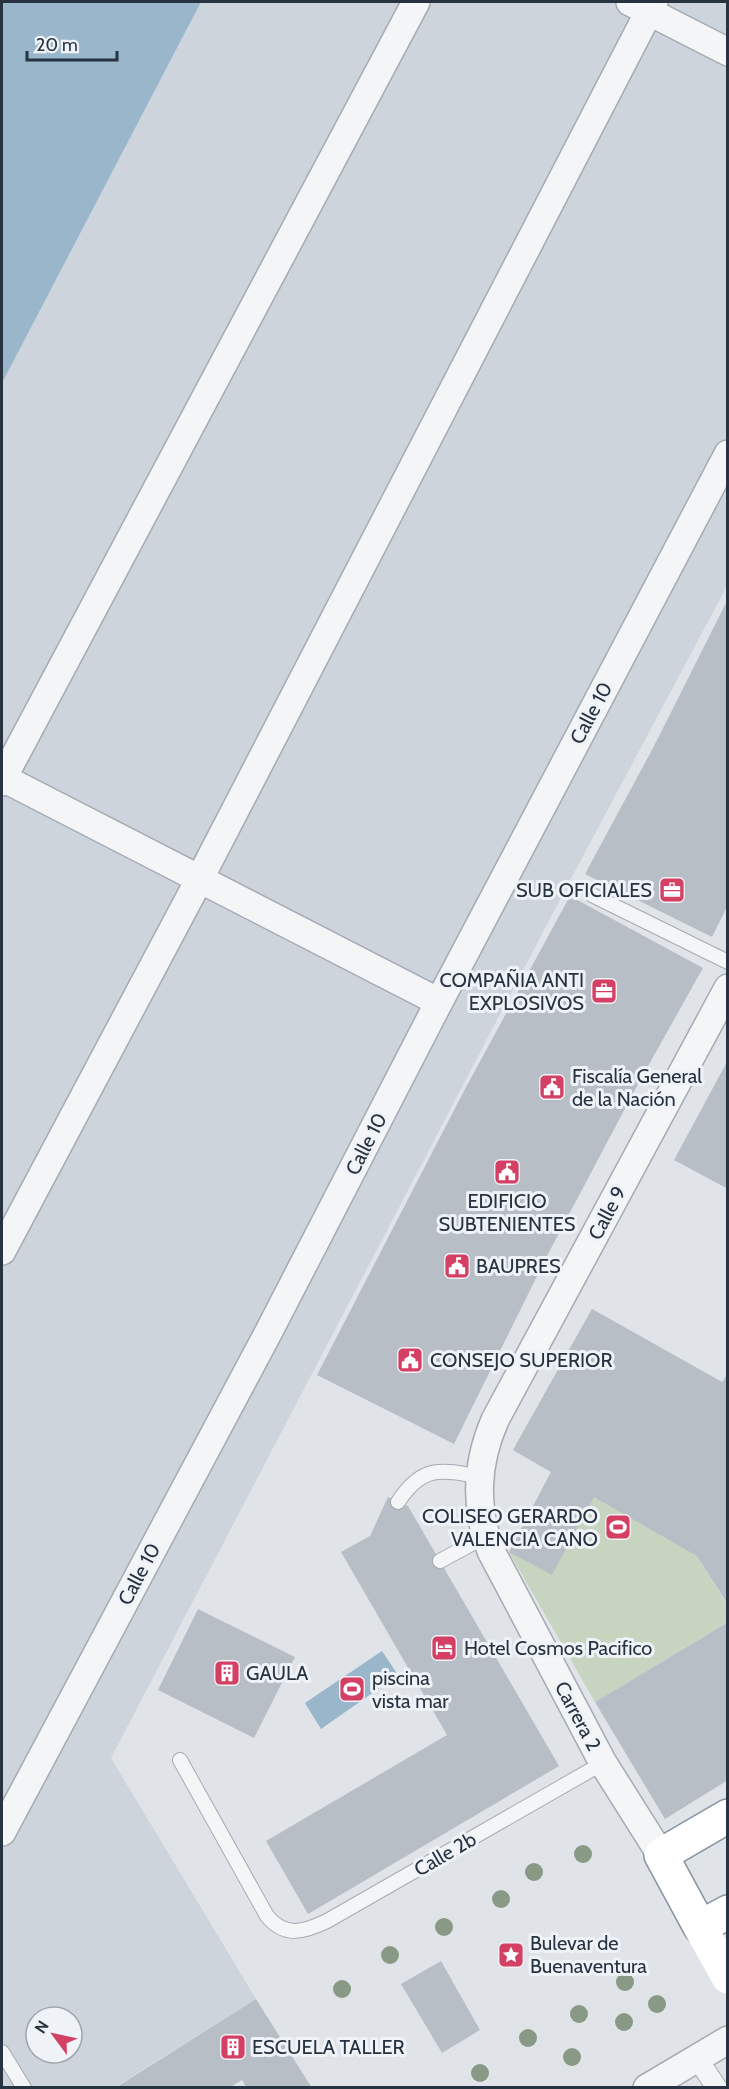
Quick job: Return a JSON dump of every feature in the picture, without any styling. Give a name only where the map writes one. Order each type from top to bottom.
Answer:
[{"type":"main road","points":[[661,1855],[728,1816]]},
{"type":"main road","name":"Carrera 2","points":[[661,1855],[714,1920],[728,1977]]},
{"type":"street","points":[[416,2],[2,780],[439,1002]]},
{"type":"street","points":[[2,1251],[200,880],[645,5],[728,52]]},
{"type":"street","name":"Calle 10","points":[[2,1832],[267,1335],[439,1002],[728,454]]},
{"type":"street","name":"Calle 9","points":[[487,1439],[495,1420],[728,988]]},
{"type":"street","name":"Carrera 2","points":[[487,1439],[482,1458],[480,1500],[486,1536],[492,1551],[603,1763],[661,1855]]},
{"type":"street","points":[[647,2088],[728,2040]]},
{"type":"street","points":[[697,2058],[717,2088]]},
{"type":"lane","points":[[592,895],[728,962]]},
{"type":"lane","points":[[398,1502],[413,1482],[428,1473],[441,1470],[480,1477]]},
{"type":"lane","points":[[440,1561],[486,1536]]},
{"type":"lane","name":"Calle 2b","points":[[180,1760],[267,1916],[278,1928],[300,1931],[327,1921],[603,1763]]},
{"type":"lane","points":[[2,2052],[24,2088]]},
{"type":"shaded area","points":[[201,2],[727,2],[727,586],[565,890],[111,1758],[256,1999],[115,2087],[2,2087],[2,383]]},
{"type":"green space","name":"COLISEO GERARDO VALENCIA CANO","points":[[592,1309],[727,1385],[697,1556],[727,1605],[727,1622],[595,1702],[509,1552],[551,1472],[513,1450]]},
{"type":"water","points":[[2,2],[201,2],[2,383]]},
{"type":"water","name":"piscina vista mar","points":[[382,1651],[398,1675],[321,1729],[305,1703]]},
{"type":"building","points":[[728,599],[728,905],[712,937],[585,874],[653,748]]},
{"type":"building","points":[[570,896],[703,968],[638,1084],[548,1254],[454,1444],[317,1375],[465,1089]]},
{"type":"building","points":[[728,1060],[728,1189],[674,1160]]},
{"type":"building","name":"COLISEO GERARDO VALENCIA CANO","points":[[592,1309],[722,1382],[728,1373],[728,1605],[697,1556],[594,1497],[552,1575],[509,1552],[551,1472],[513,1450]]},
{"type":"building","name":"Hotel Cosmos Pacifico","points":[[388,1497],[408,1506],[559,1766],[308,1914],[266,1841],[447,1735],[341,1552],[370,1536]]},
{"type":"building","name":"GAULA","points":[[198,1609],[295,1657],[254,1738],[158,1690]]},
{"type":"building","points":[[728,1622],[728,1780],[665,1819],[595,1702]]},
{"type":"building","points":[[441,1961],[480,2030],[442,2053],[401,1984]]},
{"type":"building","name":"ESCUELA TALLER","points":[[256,1999],[312,2088],[247,2088],[242,2080],[229,2088],[115,2088]]},
{"type":"place","name":"SUB OFICIALES","points":[[672,890]]},
{"type":"place","name":"COMPAÑIA ANTI EXPLOSIVOS","points":[[604,991]]},
{"type":"place","name":"Fiscalía General de la Nación","points":[[552,1087]]},
{"type":"place","name":"EDIFICIO SUBTENIENTES","points":[[507,1172]]},
{"type":"place","name":"BAUPRES","points":[[457,1266]]},
{"type":"place","name":"CONSEJO SUPERIOR","points":[[410,1360]]},
{"type":"place","name":"COLISEO GERARDO VALENCIA CANO","points":[[618,1527]]},
{"type":"place","name":"Hotel Cosmos Pacifico","points":[[444,1648]]},
{"type":"place","name":"GAULA","points":[[227,1673]]},
{"type":"place","name":"piscina vista mar","points":[[352,1689]]},
{"type":"place","name":"Bulevar de Buenaventura","points":[[511,1955]]},
{"type":"place","name":"ESCUELA TALLER","points":[[233,2047]]}]
